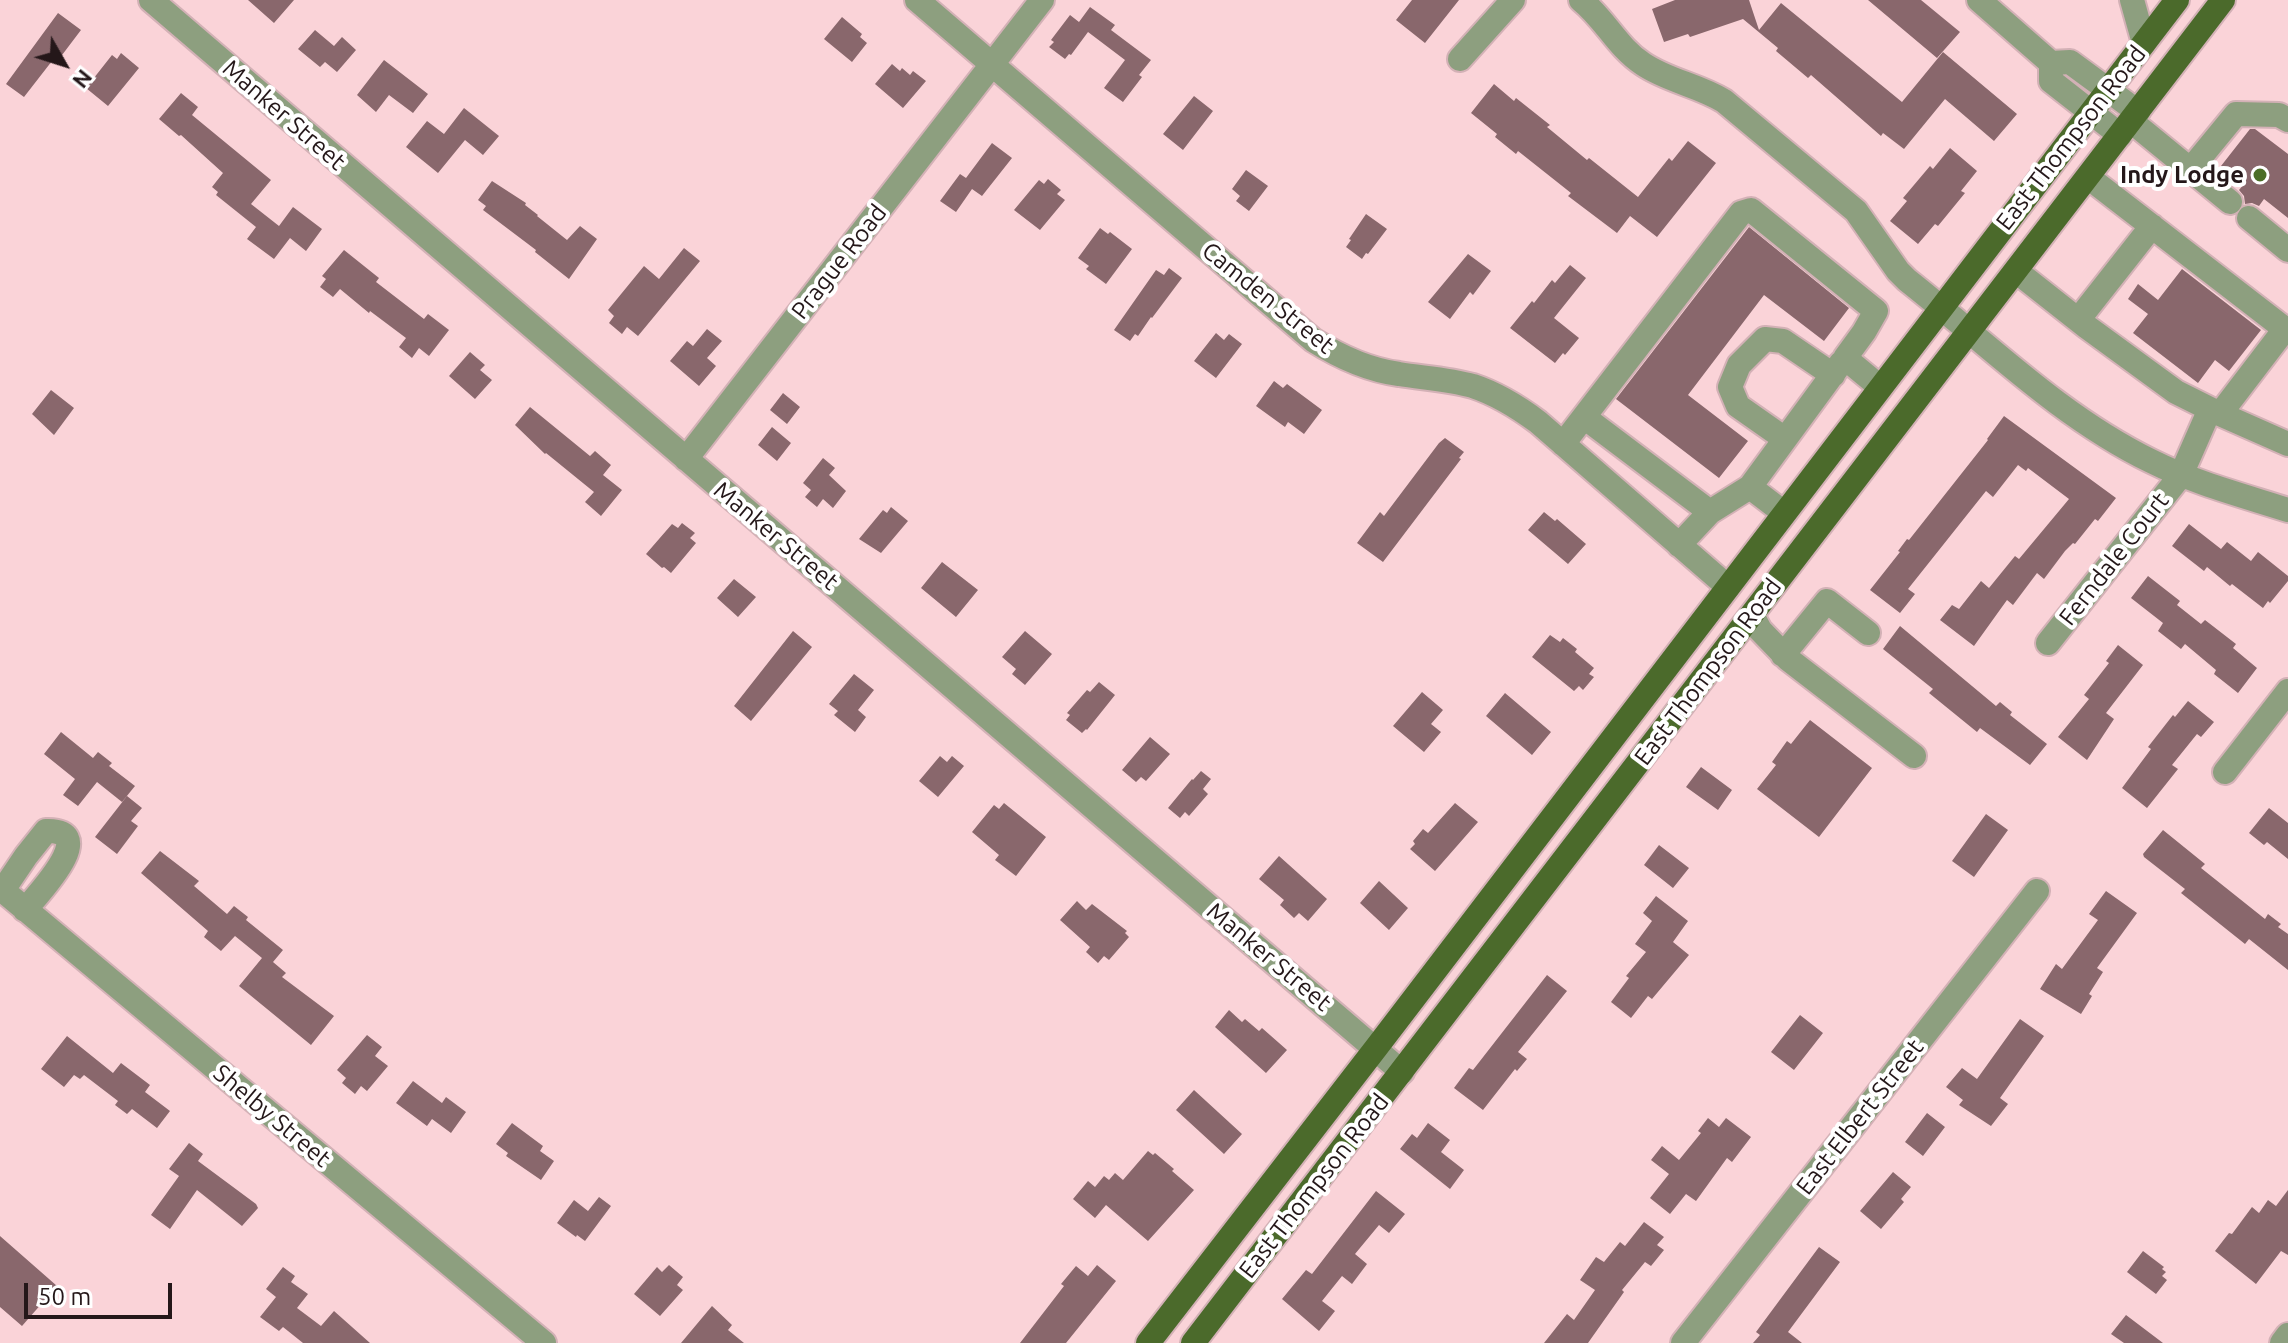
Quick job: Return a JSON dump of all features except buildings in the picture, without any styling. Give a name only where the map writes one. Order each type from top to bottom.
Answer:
[{"type":"main road","name":"East Thompson Road","points":[[1193,1343],[1752,615],[1956,320],[2091,112],[2177,0]]},
{"type":"main road","name":"East Thompson Road","points":[[1148,1343],[1880,387],[2016,271],[2223,0]]},
{"type":"main road","points":[[1728,587],[1752,615]]},
{"type":"street","name":"Manker Street","points":[[151,0],[1402,1072]]},
{"type":"street","name":"Camden Street","points":[[917,0],[1313,340],[1376,370],[1451,381],[1488,392],[1519,408],[1728,587]]},
{"type":"street","name":"Prague Road","points":[[686,459],[1042,0]]},
{"type":"street","points":[[1460,59],[1513,0]]},
{"type":"street","points":[[1581,0],[1636,59],[1660,74],[1724,101],[1856,211],[1898,271],[2083,422],[2130,451],[2181,475],[2288,510]]},
{"type":"street","points":[[1979,0],[2051,63],[2070,62],[2108,90],[2130,122],[2230,202]]},
{"type":"street","points":[[2132,0],[2144,43]]},
{"type":"street","points":[[2051,63],[2051,81],[2091,112],[2130,122]]},
{"type":"street","points":[[2190,170],[2236,114],[2279,115],[2288,120]]},
{"type":"street","points":[[2088,177],[2287,330]]},
{"type":"street","points":[[1563,444],[1741,213],[1751,210],[1876,311],[1864,332],[1750,487],[1710,512],[1679,545]]},
{"type":"street","points":[[2249,218],[2288,250]]},
{"type":"street","points":[[2078,320],[2152,226]]},
{"type":"street","points":[[2016,271],[2176,392],[2288,444]]},
{"type":"street","name":"Ferndale Court","points":[[2048,643],[2181,475],[2215,412],[2287,330]]},
{"type":"street","points":[[1785,439],[1738,406],[1730,387],[1739,365],[1765,339],[1783,341],[1880,387]]},
{"type":"street","points":[[1584,417],[1710,512]]},
{"type":"street","points":[[1750,487],[1784,513]]},
{"type":"street","points":[[1783,655],[1827,601],[1868,633]]},
{"type":"street","points":[[1752,615],[1760,630],[1783,655],[1914,756]]},
{"type":"street","points":[[2225,772],[2288,691]]},
{"type":"street","points":[[1,889],[46,831],[58,830],[68,837],[67,853],[57,871],[25,910]]},
{"type":"street","name":"Shelby Street","points":[[1,889],[544,1343]]},
{"type":"street","name":"East Elbert Street","points":[[1683,1343],[2037,891]]},
{"type":"street","points":[[2282,1343],[2288,1335]]},
{"type":"place","name":"Indy Lodge","points":[[2260,175]]}]
